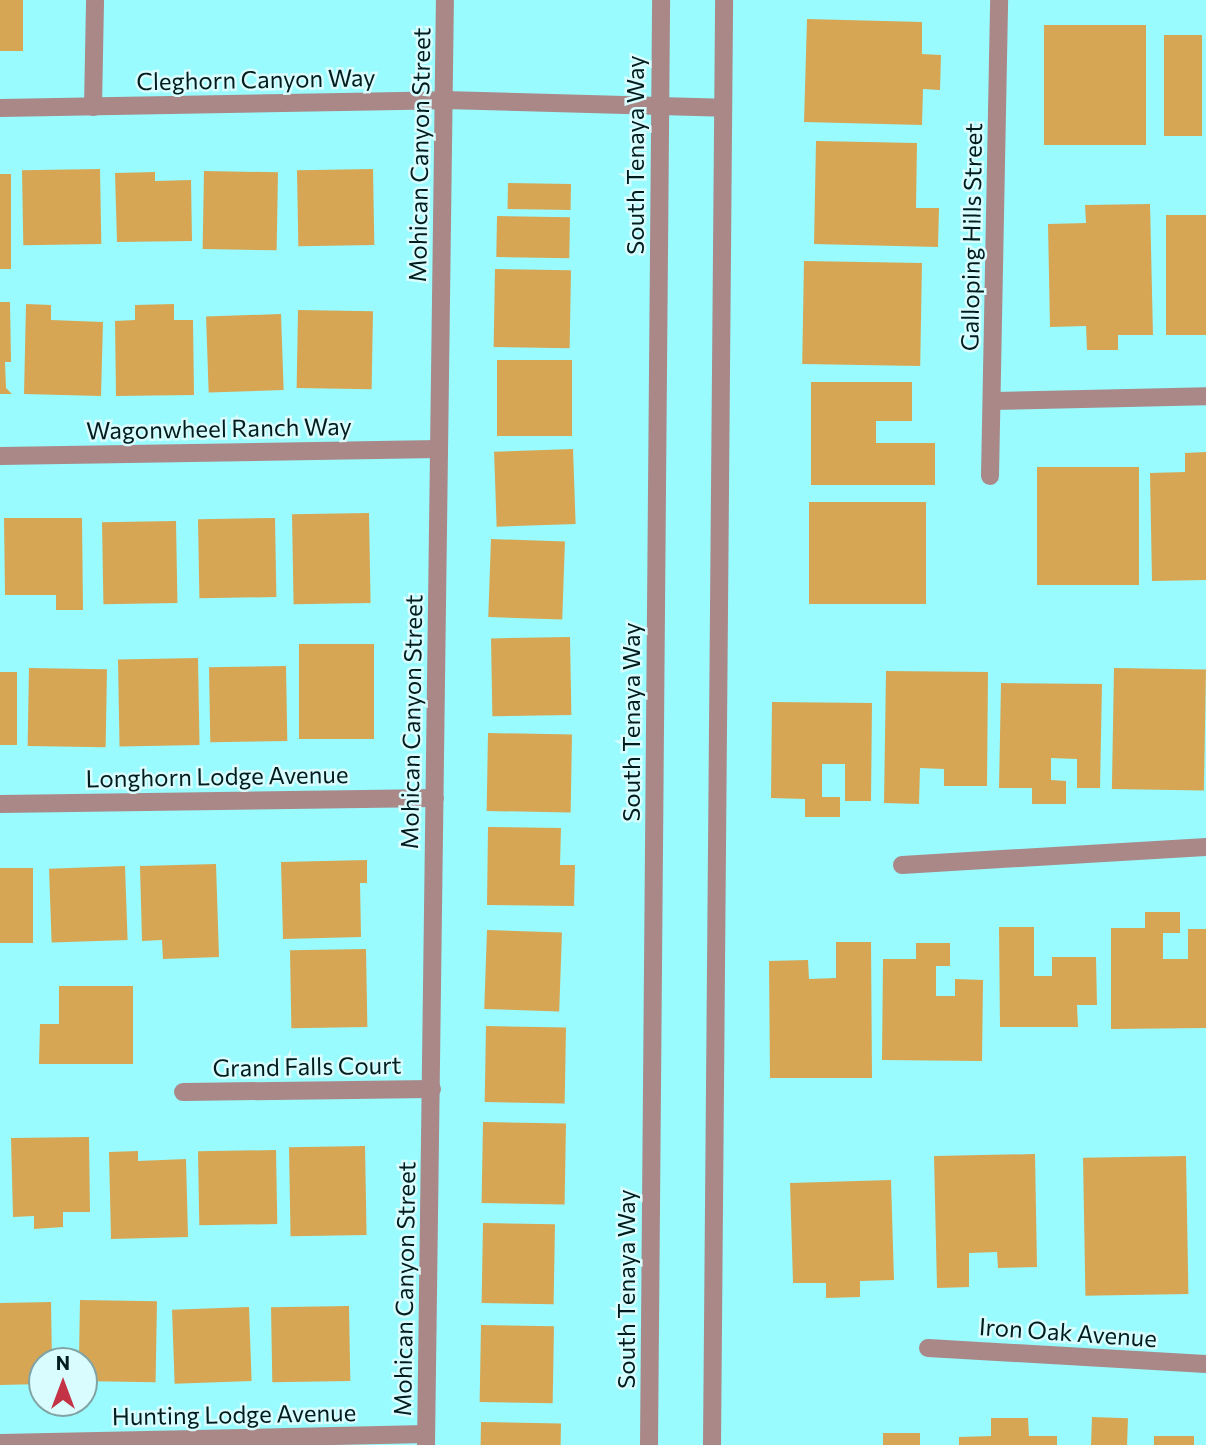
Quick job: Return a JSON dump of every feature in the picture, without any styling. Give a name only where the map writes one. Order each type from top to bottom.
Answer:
[{"type":"street","points":[[93,107],[95,0]]},
{"type":"street","name":"Mohican Canyon Street","points":[[426,1440],[445,0]]},
{"type":"street","name":"South Tenaya Way","points":[[649,1445],[661,0]]},
{"type":"street","points":[[712,1445],[724,0]]},
{"type":"street","name":"Galloping Hills Street","points":[[990,475],[999,0]]},
{"type":"street","name":"Cleghorn Canyon Way","points":[[0,108],[444,100],[723,108]]},
{"type":"street","points":[[992,401],[1206,396]]},
{"type":"street","name":"Wagonwheel Ranch Way","points":[[0,456],[439,449]]},
{"type":"street","name":"Longhorn Lodge Avenue","points":[[0,804],[435,798]]},
{"type":"street","points":[[902,865],[1206,847]]},
{"type":"street","name":"Grand Falls Court","points":[[183,1093],[432,1089]]},
{"type":"street","name":"Iron Oak Avenue","points":[[928,1348],[1206,1364]]},
{"type":"street","name":"Hunting Lodge Avenue","points":[[0,1443],[426,1440]]},
{"type":"building","points":[[0,0],[23,0],[23,51],[0,51]]},
{"type":"building","points":[[807,19],[922,22],[922,54],[941,55],[940,90],[923,89],[922,125],[804,122]]},
{"type":"building","points":[[1044,25],[1146,25],[1146,145],[1044,145]]},
{"type":"building","points":[[1164,35],[1202,35],[1202,136],[1164,136]]},
{"type":"building","points":[[816,141],[917,143],[916,208],[939,208],[938,247],[814,244]]},
{"type":"building","points":[[100,169],[101,244],[23,245],[22,170]]},
{"type":"building","points":[[373,169],[374,245],[298,246],[297,170]]},
{"type":"building","points":[[204,171],[278,172],[277,250],[203,249]]},
{"type":"building","points":[[155,172],[155,181],[191,180],[192,241],[117,242],[115,173]]},
{"type":"building","points":[[0,174],[11,174],[11,269],[0,269]]},
{"type":"building","points":[[508,183],[571,184],[571,210],[508,209]]},
{"type":"building","points":[[1150,204],[1153,335],[1118,335],[1118,350],[1087,350],[1086,326],[1050,327],[1048,224],[1086,223],[1085,205]]},
{"type":"building","points":[[1166,215],[1206,215],[1206,335],[1166,335]]},
{"type":"building","points":[[497,216],[570,217],[569,258],[496,257]]},
{"type":"building","points":[[804,261],[922,263],[920,366],[802,364]]},
{"type":"building","points":[[495,269],[571,270],[570,348],[494,347]]},
{"type":"building","points":[[0,302],[10,302],[11,362],[5,362],[6,388],[12,394],[0,394]]},
{"type":"building","points":[[26,304],[51,305],[51,320],[103,322],[101,396],[24,394]]},
{"type":"building","points":[[174,304],[174,320],[193,320],[194,395],[116,396],[115,321],[135,320],[135,305]]},
{"type":"building","points":[[298,310],[373,311],[372,389],[297,388]]},
{"type":"building","points":[[281,314],[284,390],[209,393],[206,317]]},
{"type":"building","points":[[497,360],[572,360],[572,436],[497,436]]},
{"type":"building","points":[[811,382],[912,382],[912,421],[876,421],[876,443],[935,443],[935,485],[811,485]]},
{"type":"building","points":[[573,449],[576,524],[497,527],[494,452]]},
{"type":"building","points":[[1206,452],[1206,580],[1152,581],[1150,473],[1185,472],[1185,453]]},
{"type":"building","points":[[1037,467],[1139,467],[1139,585],[1037,585]]},
{"type":"building","points":[[809,502],[926,502],[926,604],[809,604]]},
{"type":"building","points":[[369,513],[371,603],[294,604],[292,514]]},
{"type":"building","points":[[4,518],[82,518],[83,610],[56,610],[56,595],[5,595]]},
{"type":"building","points":[[275,518],[276,597],[199,598],[198,519]]},
{"type":"building","points":[[176,521],[177,603],[103,604],[102,522]]},
{"type":"building","points":[[491,539],[565,542],[562,620],[488,617]]},
{"type":"building","points":[[570,637],[571,715],[492,716],[491,638]]},
{"type":"building","points":[[299,644],[374,644],[374,739],[299,739]]},
{"type":"building","points":[[198,658],[200,745],[120,746],[118,659]]},
{"type":"building","points":[[286,666],[287,741],[210,742],[209,667]]},
{"type":"building","points":[[29,668],[107,669],[106,747],[28,746]]},
{"type":"building","points":[[1114,668],[1206,670],[1204,791],[1112,789]]},
{"type":"building","points":[[886,671],[988,672],[987,786],[944,786],[944,769],[920,768],[919,804],[884,803]]},
{"type":"building","points":[[0,672],[17,672],[17,745],[0,745]]},
{"type":"building","points":[[1001,683],[1102,684],[1100,788],[1077,788],[1077,759],[1051,758],[1051,780],[1066,781],[1066,804],[1032,804],[1032,788],[999,788]]},
{"type":"building","points":[[772,702],[872,703],[871,801],[845,801],[845,764],[822,764],[822,797],[840,797],[840,817],[805,817],[805,799],[771,798]]},
{"type":"building","points":[[488,733],[572,734],[571,812],[487,811]]},
{"type":"building","points":[[488,827],[561,828],[560,865],[575,865],[574,906],[487,905]]},
{"type":"building","points":[[367,860],[367,883],[360,883],[361,937],[283,939],[281,862]]},
{"type":"building","points":[[216,864],[219,957],[163,959],[162,940],[142,941],[140,866]]},
{"type":"building","points":[[125,866],[128,940],[52,943],[49,869]]},
{"type":"building","points":[[0,868],[33,868],[33,943],[0,943]]},
{"type":"building","points":[[1145,912],[1180,912],[1180,933],[1163,933],[1163,959],[1188,959],[1188,929],[1206,929],[1206,1028],[1111,1029],[1111,928],[1145,928]]},
{"type":"building","points":[[999,927],[1034,927],[1034,976],[1052,976],[1052,957],[1096,957],[1097,1005],[1077,1005],[1078,1027],[1000,1027]]},
{"type":"building","points":[[487,930],[562,933],[559,1012],[484,1009]]},
{"type":"building","points":[[836,942],[871,942],[872,1078],[770,1078],[769,961],[808,960],[809,979],[836,978]]},
{"type":"building","points":[[916,943],[950,943],[950,966],[936,966],[936,996],[955,996],[955,979],[983,980],[982,1061],[882,1060],[883,959],[916,959]]},
{"type":"building","points":[[366,949],[367,1027],[291,1028],[290,950]]},
{"type":"building","points":[[59,986],[133,986],[133,1064],[39,1064],[40,1024],[59,1024]]},
{"type":"building","points":[[486,1026],[566,1027],[565,1103],[485,1102]]},
{"type":"building","points":[[483,1122],[566,1123],[565,1204],[482,1203]]},
{"type":"building","points":[[89,1137],[90,1212],[63,1212],[63,1227],[34,1229],[34,1216],[13,1217],[11,1138]]},
{"type":"building","points":[[365,1146],[367,1235],[291,1236],[289,1147]]},
{"type":"building","points":[[276,1150],[277,1224],[199,1225],[198,1151]]},
{"type":"building","points":[[138,1151],[138,1161],[186,1159],[188,1237],[111,1239],[109,1152]]},
{"type":"building","points":[[1035,1154],[1037,1267],[998,1268],[997,1252],[969,1253],[969,1287],[937,1288],[934,1156]]},
{"type":"building","points":[[1186,1156],[1188,1294],[1085,1296],[1083,1158]]},
{"type":"building","points":[[891,1180],[894,1280],[860,1281],[860,1297],[826,1298],[826,1283],[793,1283],[790,1183]]},
{"type":"building","points":[[483,1223],[555,1224],[554,1304],[482,1303]]},
{"type":"building","points":[[80,1300],[157,1301],[156,1382],[98,1381],[98,1347],[79,1347]]},
{"type":"building","points":[[51,1302],[52,1347],[28,1347],[28,1384],[0,1385],[0,1303]]},
{"type":"building","points":[[349,1306],[350,1381],[272,1382],[271,1307]]},
{"type":"building","points":[[249,1307],[252,1381],[175,1384],[172,1310]]},
{"type":"building","points":[[481,1325],[554,1326],[553,1403],[480,1402]]},
{"type":"building","points":[[1092,1417],[1128,1418],[1127,1445],[1091,1445]]},
{"type":"building","points":[[991,1418],[1028,1418],[1029,1436],[1057,1436],[1057,1445],[959,1445],[959,1437],[991,1436]]},
{"type":"building","points":[[481,1422],[561,1423],[561,1445],[481,1445]]},
{"type":"building","points":[[883,1433],[920,1433],[920,1445],[883,1445]]},
{"type":"building","points":[[1154,1436],[1194,1436],[1194,1445],[1154,1445]]}]
